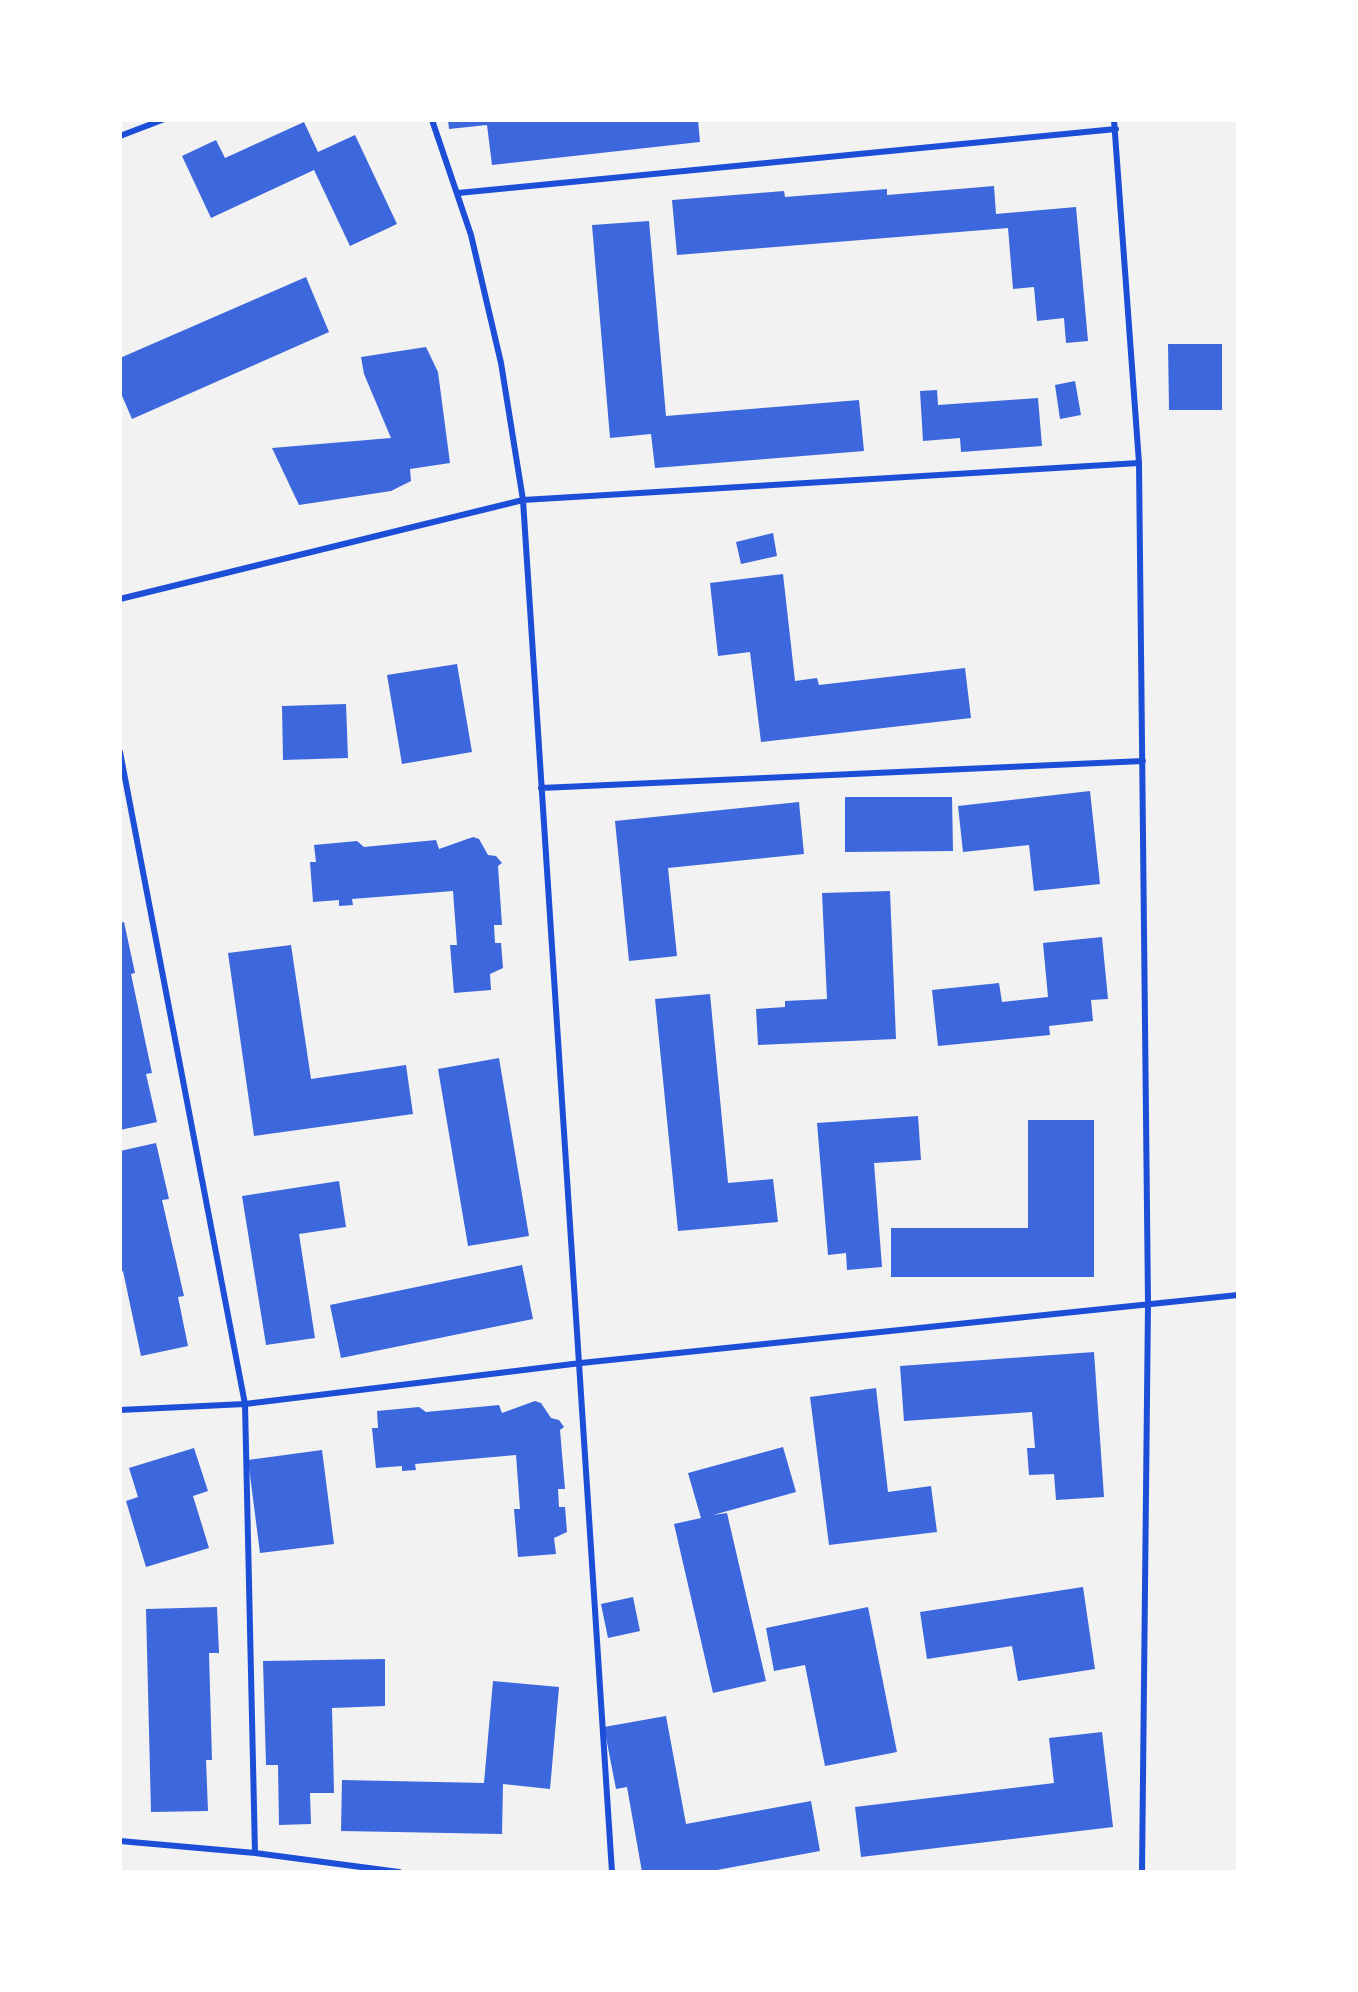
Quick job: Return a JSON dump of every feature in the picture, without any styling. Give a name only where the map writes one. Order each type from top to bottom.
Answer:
[{"type":"street","points":[[120,136],[162,120]]},
{"type":"street","points":[[432,120],[458,193],[501,363],[523,500],[581,1363],[612,1872]]},
{"type":"street","points":[[1114,120],[1139,463],[1148,1303],[1142,1872]]},
{"type":"street","points":[[458,193],[1116,129]]},
{"type":"street","points":[[120,599],[523,500],[1139,463]]},
{"type":"street","points":[[120,752],[245,1404],[255,1853]]},
{"type":"street","points":[[542,788],[1143,761]]},
{"type":"street","points":[[120,1410],[245,1404],[581,1363],[1238,1294]]},
{"type":"street","points":[[120,1841],[255,1853],[399,1872]]},
{"type":"building","points":[[448,120],[698,120],[700,142],[492,165],[487,125],[449,129]]},
{"type":"building","points":[[304,122],[318,152],[355,135],[397,224],[350,246],[314,170],[211,218],[182,156],[216,140],[225,158]]},
{"type":"building","points":[[994,186],[996,214],[1076,207],[1088,341],[1066,343],[1064,318],[1037,321],[1034,287],[1013,289],[1008,228],[677,255],[672,200],[784,191],[785,197],[887,189],[887,195]]},
{"type":"building","points":[[649,221],[666,416],[859,400],[864,451],[655,468],[651,434],[610,438],[592,225]]},
{"type":"building","points":[[306,277],[329,332],[132,419],[120,391],[120,358]]},
{"type":"building","points":[[1168,344],[1222,344],[1222,410],[1169,410]]},
{"type":"building","points":[[426,347],[438,372],[450,463],[410,469],[411,481],[391,491],[299,505],[272,448],[391,438],[364,374],[361,357]]},
{"type":"building","points":[[1075,381],[1081,415],[1060,419],[1055,385]]},
{"type":"building","points":[[937,390],[938,405],[1038,398],[1042,446],[961,452],[960,438],[923,441],[920,391]]},
{"type":"building","points":[[773,533],[777,556],[741,564],[736,542]]},
{"type":"building","points":[[783,574],[795,681],[817,678],[819,685],[965,668],[971,718],[761,742],[750,652],[718,656],[710,583]]},
{"type":"building","points":[[457,664],[472,752],[402,764],[387,675]]},
{"type":"building","points":[[346,704],[348,758],[283,760],[282,706]]},
{"type":"building","points":[[1090,791],[1100,884],[1034,891],[1029,845],[963,852],[958,806]]},
{"type":"building","points":[[845,797],[952,797],[953,851],[845,852]]},
{"type":"building","points":[[799,802],[804,854],[668,868],[677,956],[629,961],[615,821]]},
{"type":"building","points":[[473,837],[479,839],[488,855],[496,856],[502,863],[498,866],[502,925],[494,925],[495,943],[501,943],[503,968],[490,974],[491,990],[454,993],[450,945],[457,945],[453,891],[352,899],[353,905],[339,906],[339,900],[313,902],[310,862],[316,862],[314,845],[357,841],[364,847],[436,840],[439,849]]},
{"type":"building","points":[[890,891],[896,1039],[758,1045],[756,1009],[785,1007],[785,1001],[827,999],[822,893]]},
{"type":"building","points":[[124,922],[135,973],[131,974],[152,1073],[146,1074],[157,1122],[120,1130],[120,923]]},
{"type":"building","points":[[1102,937],[1108,999],[1091,1000],[1093,1021],[1049,1026],[1050,1035],[938,1046],[932,990],[999,983],[1002,1002],[1048,997],[1043,943]]},
{"type":"building","points":[[291,945],[311,1079],[406,1065],[413,1114],[254,1136],[228,953]]},
{"type":"building","points":[[710,994],[728,1183],[773,1179],[778,1222],[678,1231],[655,999]]},
{"type":"building","points":[[499,1058],[529,1236],[468,1246],[438,1069]]},
{"type":"building","points":[[918,1116],[921,1160],[874,1163],[882,1267],[847,1270],[846,1253],[828,1255],[817,1123]]},
{"type":"building","points":[[1028,1120],[1094,1120],[1094,1277],[891,1277],[891,1228],[1028,1228]]},
{"type":"building","points":[[156,1143],[169,1199],[162,1200],[184,1296],[178,1297],[188,1346],[141,1356],[123,1271],[120,1272],[120,1151]]},
{"type":"building","points":[[339,1181],[346,1227],[299,1234],[315,1338],[266,1345],[242,1196]]},
{"type":"building","points":[[522,1265],[533,1319],[341,1358],[330,1305]]},
{"type":"building","points":[[1094,1352],[1104,1497],[1056,1500],[1054,1474],[1029,1475],[1027,1448],[1035,1448],[1032,1412],[904,1421],[900,1366]]},
{"type":"building","points":[[876,1388],[888,1492],[931,1486],[937,1532],[829,1545],[810,1397]]},
{"type":"building","points":[[535,1401],[541,1403],[551,1418],[559,1420],[564,1427],[560,1430],[565,1489],[558,1489],[559,1507],[565,1507],[567,1532],[554,1538],[556,1554],[518,1557],[514,1509],[520,1509],[516,1455],[415,1464],[416,1470],[402,1471],[402,1466],[376,1468],[372,1428],[378,1428],[377,1411],[419,1407],[426,1412],[499,1405],[502,1413]]},
{"type":"building","points":[[783,1447],[796,1492],[713,1515],[727,1513],[766,1681],[713,1693],[674,1524],[701,1518],[688,1473]]},
{"type":"building","points":[[194,1448],[208,1491],[193,1496],[209,1548],[146,1567],[126,1501],[138,1497],[129,1468]]},
{"type":"building","points":[[322,1450],[334,1544],[260,1553],[248,1460]]},
{"type":"building","points":[[1083,1587],[1095,1669],[1018,1681],[1012,1646],[927,1659],[920,1612]]},
{"type":"building","points":[[633,1597],[640,1631],[608,1638],[601,1604]]},
{"type":"building","points":[[217,1607],[219,1653],[209,1653],[212,1760],[206,1760],[208,1811],[151,1812],[146,1609]]},
{"type":"building","points":[[868,1607],[897,1752],[825,1766],[805,1665],[774,1671],[766,1628]]},
{"type":"building","points":[[385,1659],[385,1706],[332,1708],[334,1793],[310,1793],[311,1824],[279,1825],[278,1765],[266,1765],[263,1661]]},
{"type":"building","points":[[493,1681],[559,1687],[550,1789],[503,1784],[502,1834],[341,1831],[342,1780],[484,1783]]},
{"type":"building","points":[[666,1716],[686,1824],[811,1801],[820,1851],[706,1872],[642,1872],[627,1787],[616,1789],[604,1727]]},
{"type":"building","points":[[1102,1732],[1113,1827],[861,1857],[855,1807],[1054,1783],[1049,1738]]}]
